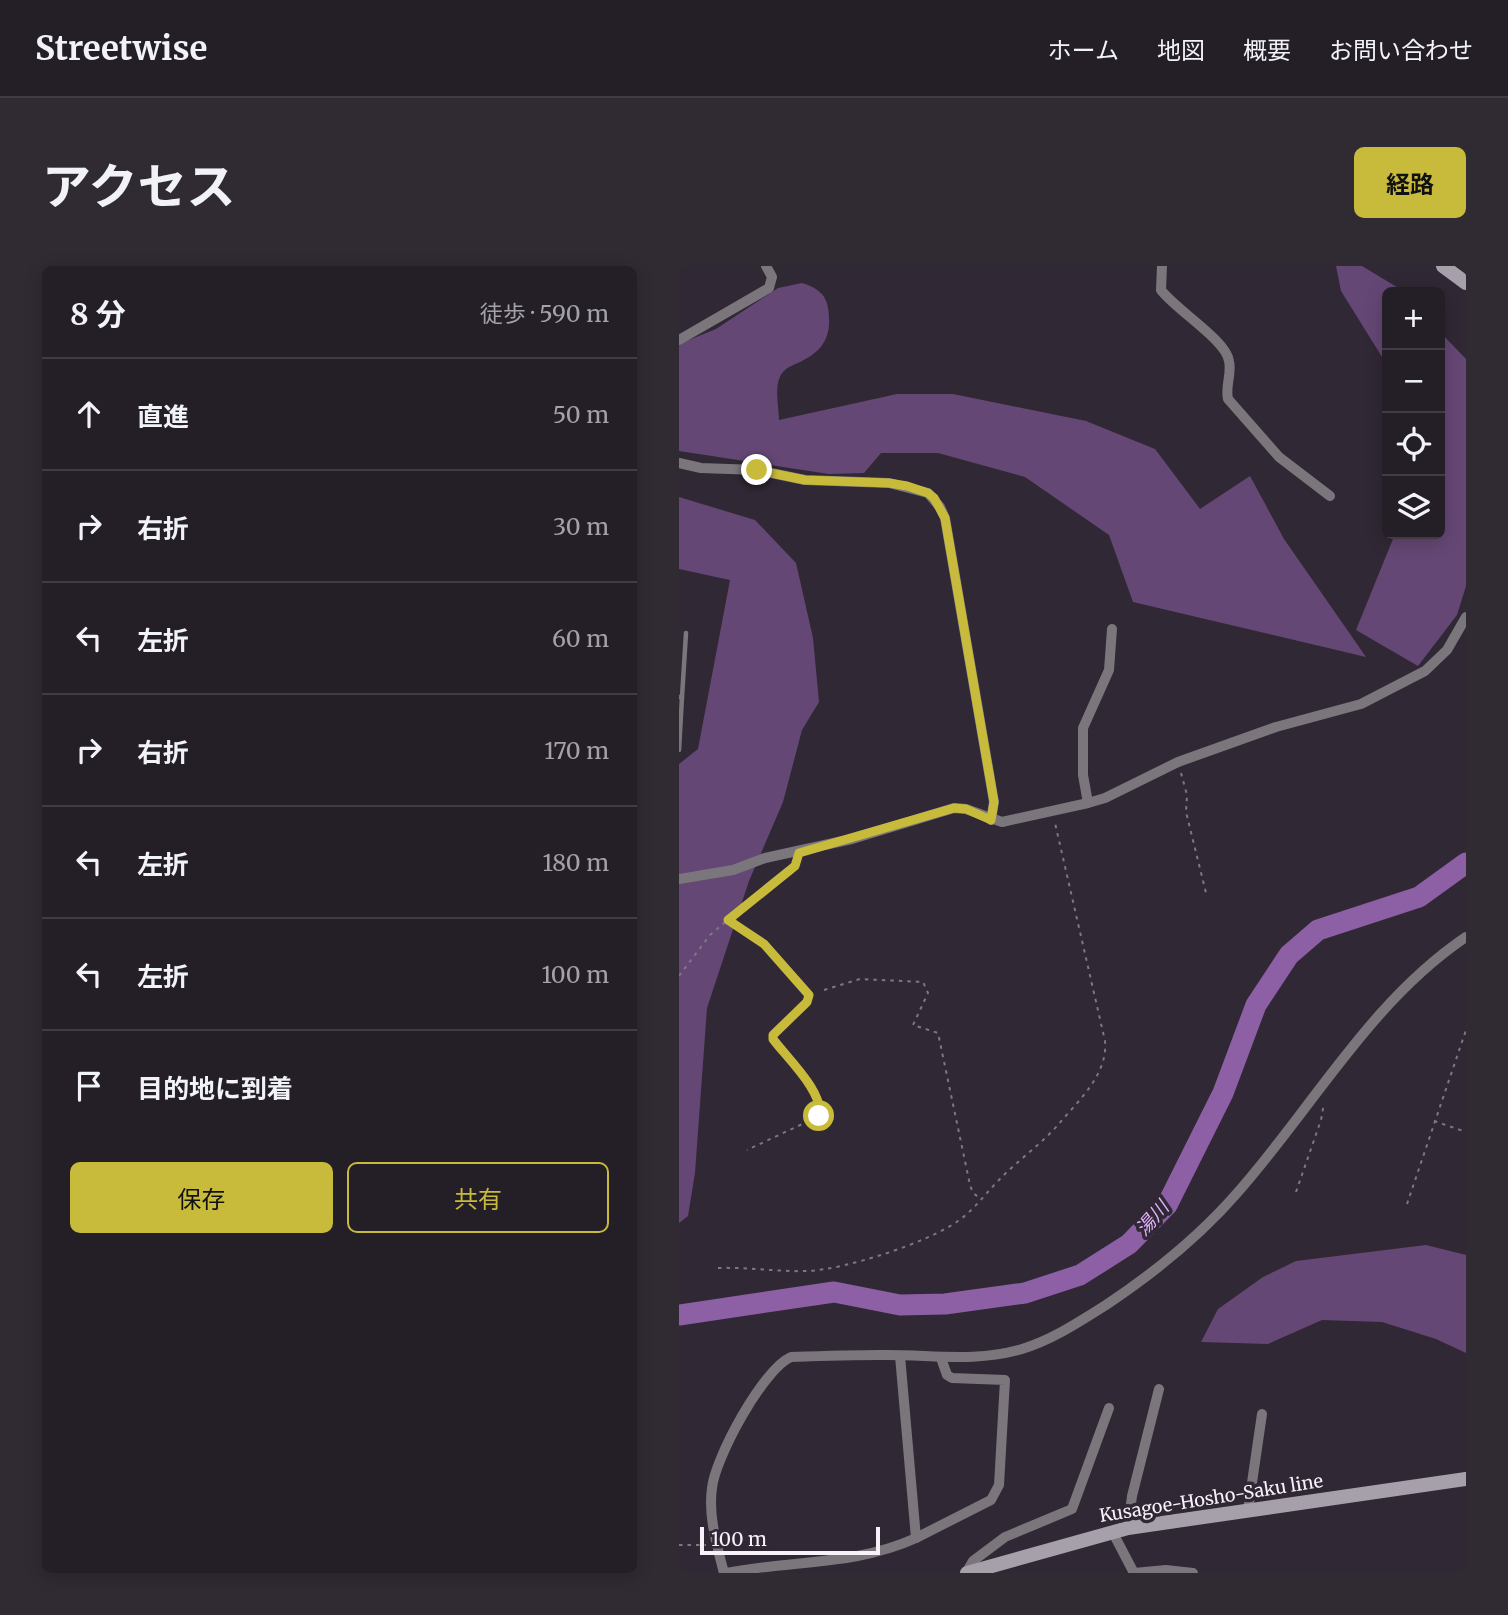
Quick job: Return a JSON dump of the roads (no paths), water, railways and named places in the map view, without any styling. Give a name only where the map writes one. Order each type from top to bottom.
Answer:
[{"type":"main road","points":[[1443,266],[1466,283]]},
{"type":"main road","name":"Kusagoe-Hosho-Saku line","points":[[966,1573],[1112,1531],[1466,1479]]},
{"type":"street","points":[[679,340],[769,288],[772,278],[766,266]]},
{"type":"street","points":[[1163,266],[1161,290],[1171,303],[1223,348],[1230,360],[1226,389],[1229,399],[1279,457],[1329,496]]},
{"type":"street","points":[[679,463],[701,468],[757,470],[805,480],[889,483],[928,493],[934,498],[945,518],[973,668],[994,802],[991,820]]},
{"type":"street","points":[[679,879],[733,870],[765,858],[799,853],[954,808],[966,809],[1002,822],[1088,803],[1178,762],[1276,727],[1337,713],[1414,678],[1447,650],[1466,617]]},
{"type":"street","points":[[1088,803],[1083,775],[1083,728],[1109,670],[1112,629]]},
{"type":"street","points":[[941,1358],[947,1376],[952,1378],[1005,1380],[999,1485],[991,1500],[890,1550],[725,1573],[716,1542],[712,1507],[713,1479],[752,1398],[779,1362],[790,1357],[900,1356],[965,1359],[1023,1349],[1067,1329],[1124,1293],[1172,1256],[1237,1193],[1363,1033],[1442,954],[1466,937]]},
{"type":"street","points":[[900,1356],[916,1538]]},
{"type":"street","points":[[1128,1528],[1132,1496],[1159,1389]]},
{"type":"street","points":[[966,1573],[973,1561],[1005,1536],[1072,1509],[1109,1408]]},
{"type":"street","points":[[1248,1510],[1262,1414]]},
{"type":"street","points":[[1112,1531],[1134,1573],[1166,1570],[1192,1573]]},
{"type":"lane","points":[[679,750],[680,697],[687,633]]},
{"type":"waterway","name":"湯川","points":[[679,1315],[834,1292],[900,1305],[945,1304],[1025,1293],[1080,1275],[1129,1244],[1167,1205],[1223,1093],[1256,1005],[1289,955],[1318,930],[1419,897],[1466,863]]}]
